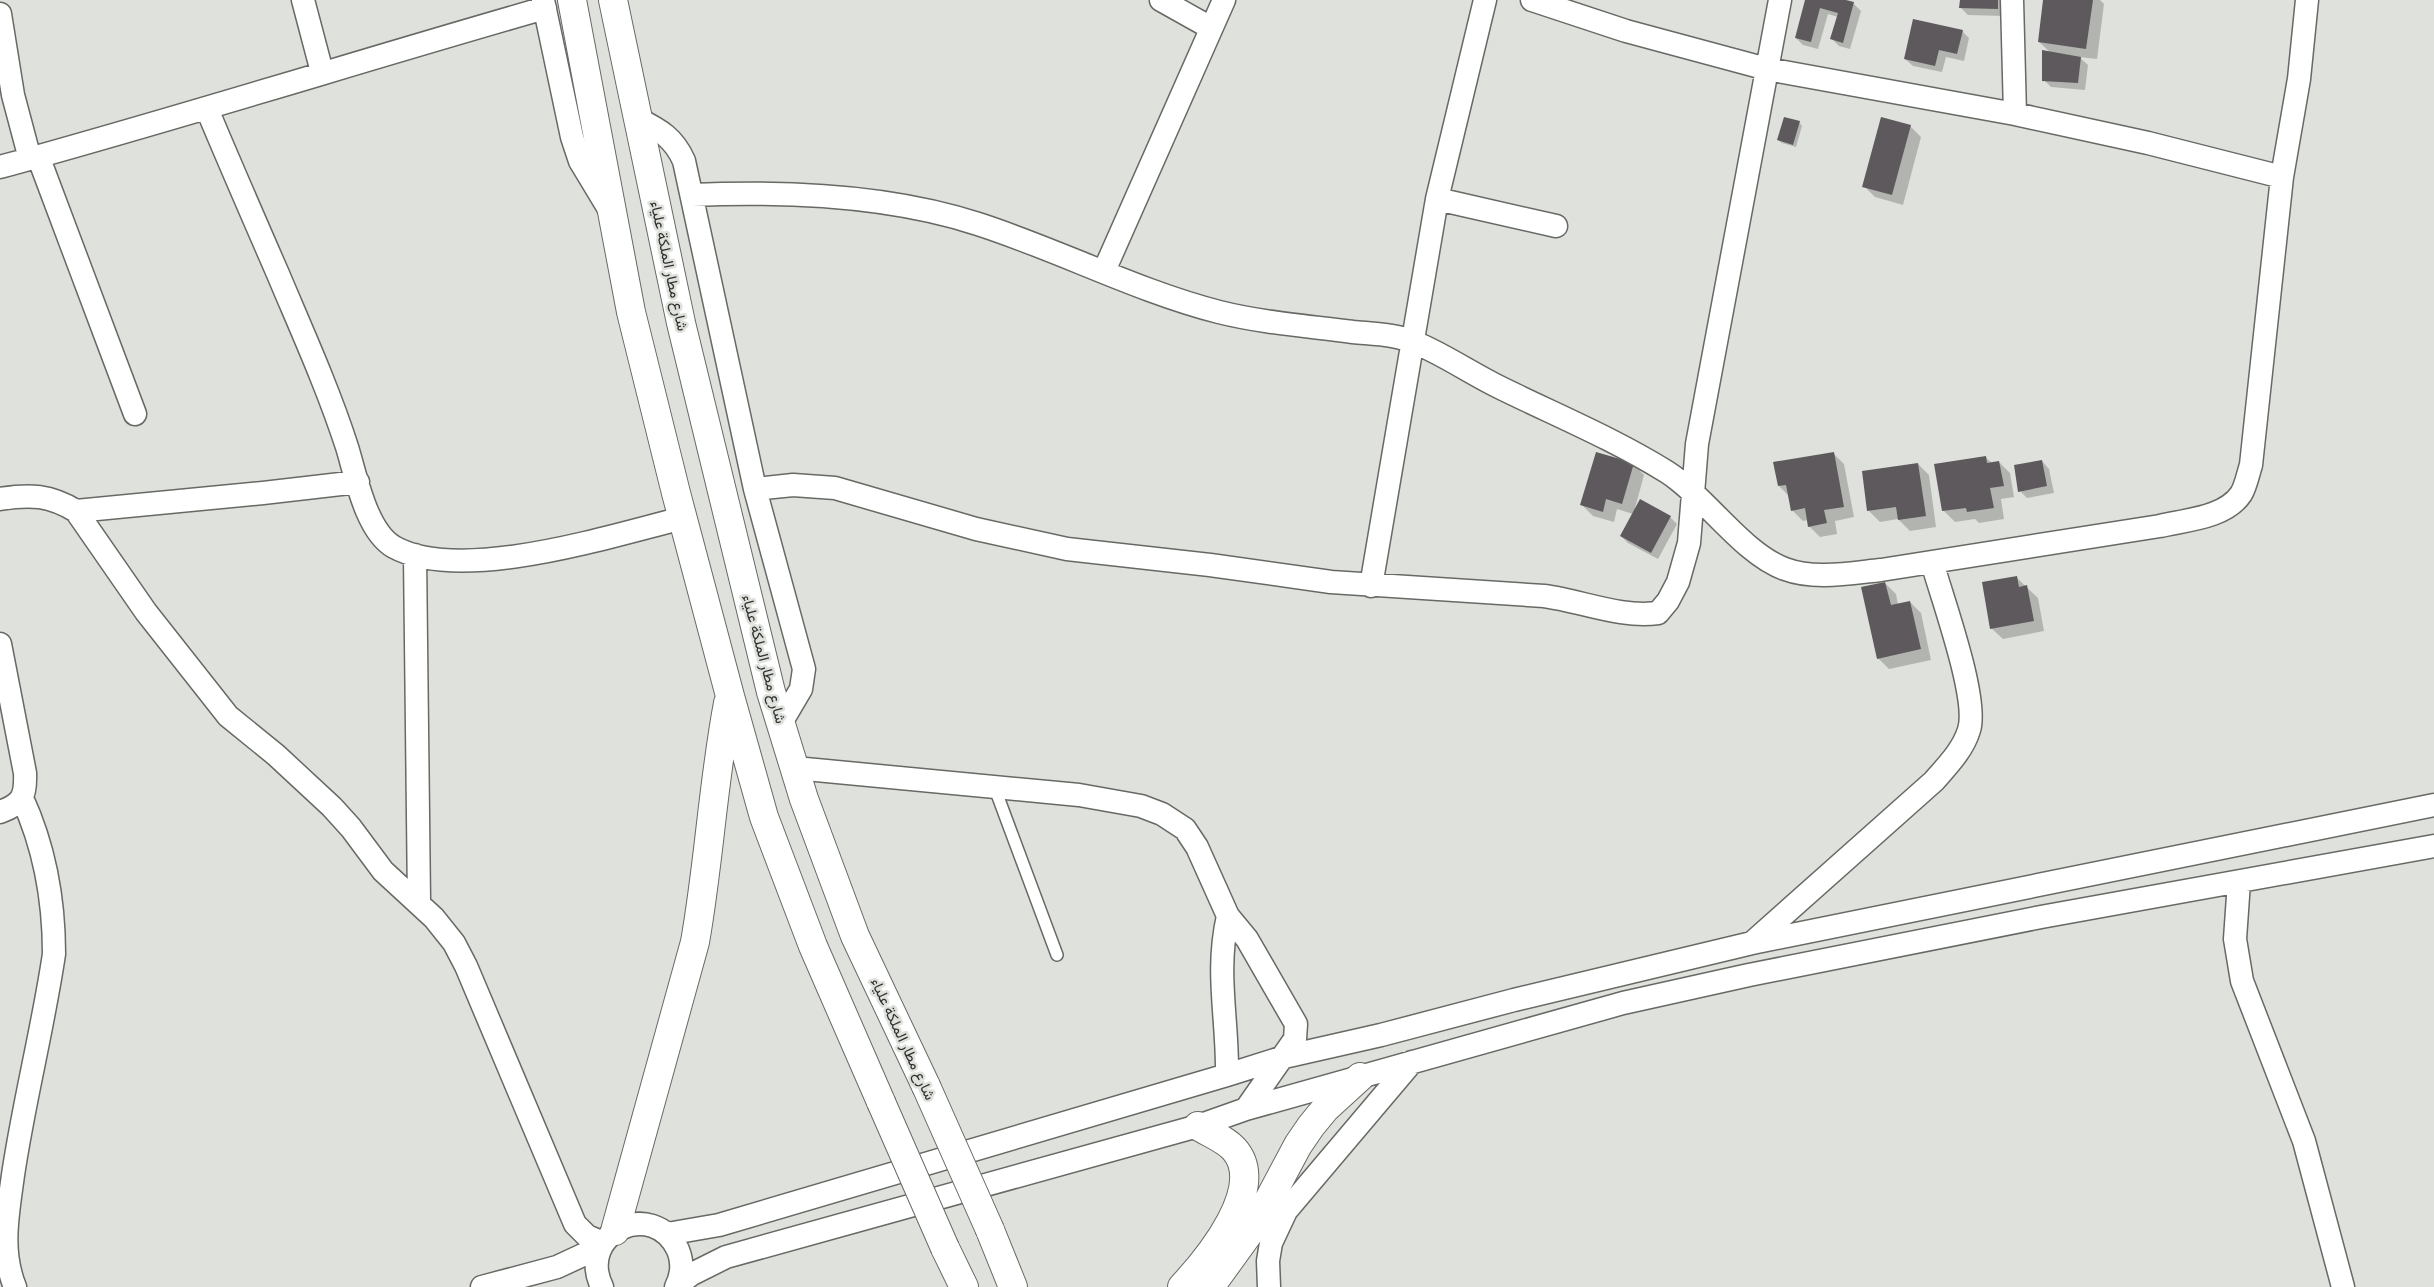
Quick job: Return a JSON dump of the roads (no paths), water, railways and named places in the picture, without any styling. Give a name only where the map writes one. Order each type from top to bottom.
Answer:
[{"type":"highway","points":[[572,0],[631,312],[683,518],[764,818],[813,946],[945,1248],[964,1287]]},
{"type":"highway","name":"شارع مطار الملكة علياء","points":[[613,0],[681,323],[769,683],[781,723],[795,768],[855,936],[926,1086],[990,1230],[1013,1287]]},
{"type":"highway","points":[[606,1240],[695,942],[702,902],[722,741],[730,696]]},
{"type":"highway","points":[[1210,1287],[1257,1222],[1311,1126],[1325,1108],[1360,1078]]},
{"type":"highway","points":[[1182,1287],[1211,1253],[1224,1232],[1236,1209],[1245,1173],[1241,1160],[1234,1148],[1198,1126]]},
{"type":"street","points":[[303,0],[322,72]]},
{"type":"street","points":[[1160,0],[1211,28]]},
{"type":"street","points":[[1104,270],[1224,0]]},
{"type":"street","points":[[1370,586],[1414,341],[1437,199],[1485,0]]},
{"type":"street","points":[[1532,0],[1626,31],[1767,69],[2015,114],[2148,143],[2282,177]]},
{"type":"street","points":[[755,489],[793,485],[835,488],[976,529],[1049,546],[1370,586],[1544,596],[1571,600],[1631,614],[1658,613],[1668,602],[1678,582],[1689,544],[1697,444],[1780,0]]},
{"type":"street","points":[[2012,0],[2015,114]]},
{"type":"street","points":[[692,195],[786,193],[839,198],[932,212],[974,223],[1104,270],[1171,298],[1247,319],[1414,341],[1500,387],[1624,448],[1668,473],[1693,492],[1734,532],[1784,569],[1804,574],[1837,574],[1932,562],[2160,526],[2200,517],[2225,508],[2241,494],[2251,465],[2282,177],[2299,79],[2307,0]]},
{"type":"street","points":[[0,167],[207,110],[322,72],[544,4],[574,145],[580,161],[611,213]]},
{"type":"street","points":[[0,14],[13,95],[34,157],[135,414]]},
{"type":"street","points":[[207,110],[314,358],[368,513],[380,534],[393,546],[415,556],[446,561],[514,557],[683,518]]},
{"type":"street","points":[[638,119],[671,138],[679,148],[692,195],[755,489],[804,669],[801,689],[781,723]]},
{"type":"street","points":[[1437,199],[1556,226]]},
{"type":"street","points":[[76,511],[358,482]]},
{"type":"street","points":[[0,499],[36,496],[59,501],[76,511],[146,612],[228,716],[276,754],[332,807],[383,871],[419,902],[454,942],[466,966],[575,1224],[587,1236],[606,1240]]},
{"type":"street","points":[[415,556],[419,902]]},
{"type":"street","points":[[1752,943],[1934,781],[1957,754],[1969,731],[1972,714],[1968,688],[1932,562]]},
{"type":"street","points":[[0,644],[25,773],[25,786],[22,798],[16,806],[0,812]]},
{"type":"street","points":[[795,768],[994,785],[1122,802],[1162,814],[1185,830],[1197,847],[1228,916],[1247,939],[1292,1014],[1296,1024],[1295,1038],[1284,1057],[1246,1109]]},
{"type":"street","points":[[15,1287],[7,1262],[6,1232],[19,1137],[49,986],[54,946],[45,864],[40,841],[22,798]]},
{"type":"street","points":[[667,1234],[720,1225],[1284,1057],[1381,1035],[1514,1000],[1752,943],[2434,805]]},
{"type":"street","points":[[676,1286],[692,1274],[726,1257],[1198,1126],[1246,1109],[1624,1003],[1749,975],[2032,919],[2434,846]]},
{"type":"street","points":[[2239,882],[2235,940],[2242,981],[2304,1141],[2344,1287]]},
{"type":"street","points":[[1227,1075],[1228,1045],[1221,996],[1221,962],[1222,943],[1228,916]]},
{"type":"street","points":[[1269,1287],[1268,1261],[1271,1243],[1286,1211],[1412,1062]]},
{"type":"street","points":[[482,1287],[556,1267],[636,1224],[647,1225],[667,1234],[677,1248],[681,1264],[676,1286]]},
{"type":"street","points":[[602,1287],[596,1269],[606,1240]]},
{"type":"lane","points":[[994,785],[1058,955]]}]
